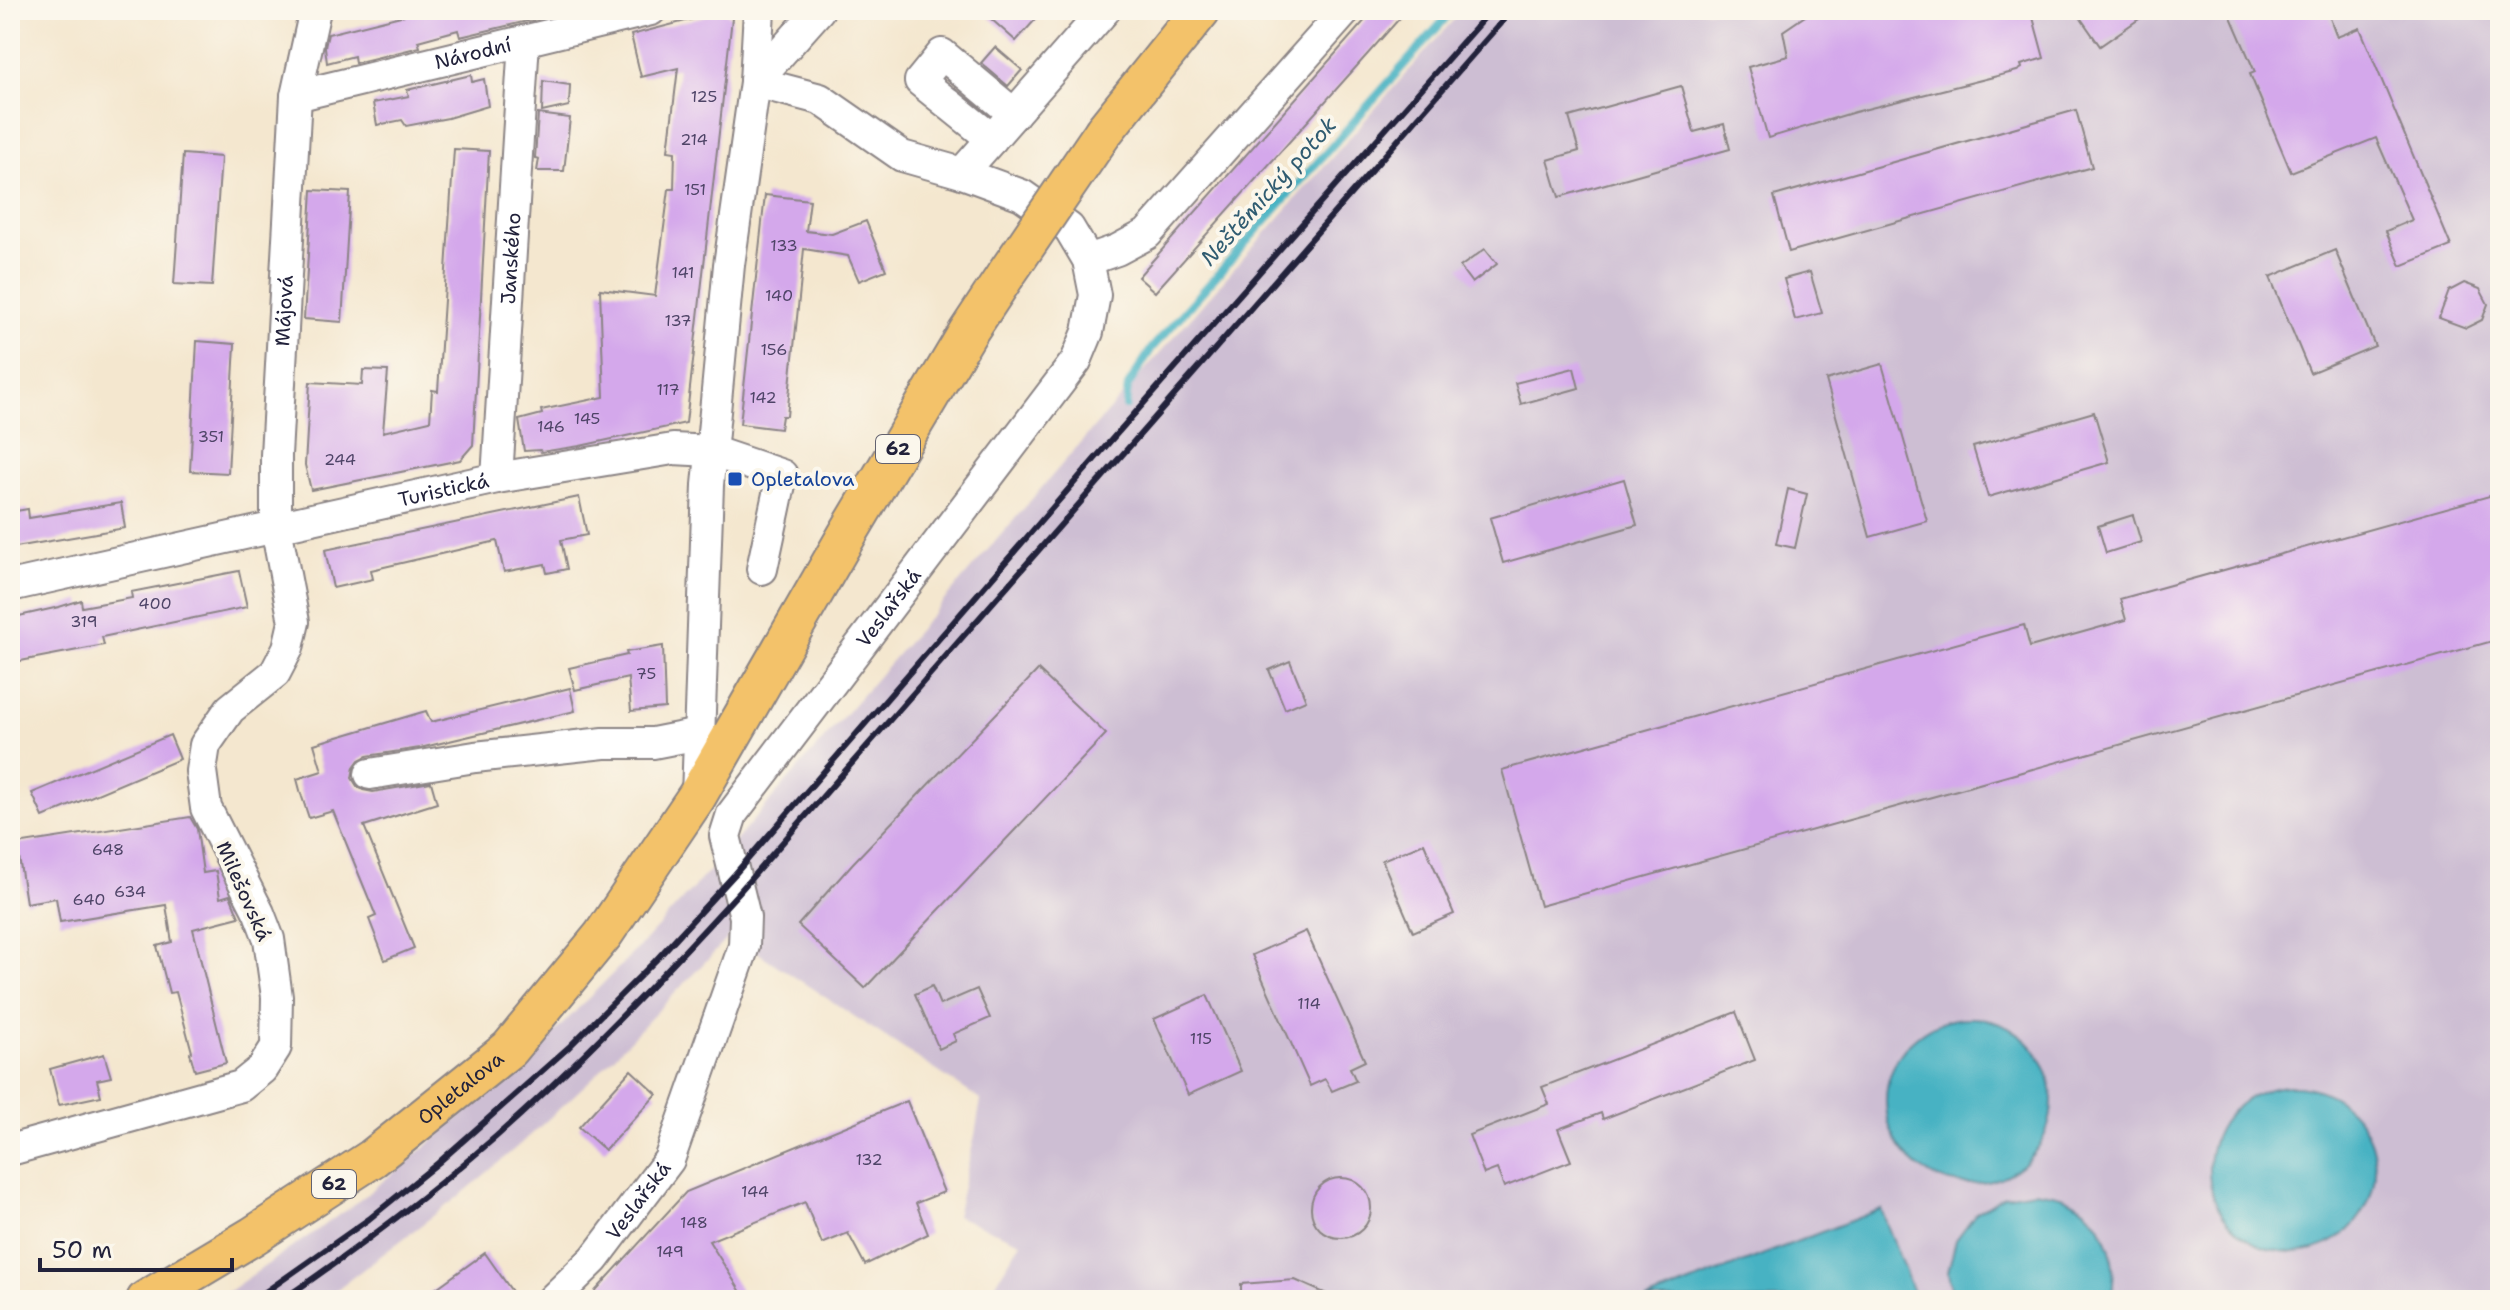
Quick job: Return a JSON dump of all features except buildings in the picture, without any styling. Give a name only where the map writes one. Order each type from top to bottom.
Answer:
[{"type":"main road","name":"Opletalova","points":[[146,1300],[253,1236],[373,1158],[509,1049],[603,935],[697,796],[960,345],[1104,131],[1201,10]]},
{"type":"street","name":"Májová","points":[[276,527],[276,455],[296,96],[315,10]]},
{"type":"street","name":"Národní","points":[[296,96],[651,10]]},
{"type":"street","points":[[697,796],[708,485],[729,265],[755,82],[759,10]]},
{"type":"street","points":[[755,82],[819,10]]},
{"type":"street","points":[[962,173],[1105,10]]},
{"type":"street","points":[[1088,260],[1117,250],[1147,234],[1346,10]]},
{"type":"street","name":"Janského","points":[[497,478],[524,41]]},
{"type":"street","points":[[992,139],[920,81],[942,54],[1014,114]]},
{"type":"street","name":"Veslařská","points":[[552,1300],[594,1259],[669,1160],[744,946],[745,917],[725,836],[732,814],[1076,361],[1088,332],[1095,295],[1088,260],[1069,228],[1022,195],[902,156],[820,99],[755,82]]},
{"type":"street","name":"Turistická","points":[[10,586],[497,478],[673,449],[711,451],[782,475],[762,569]]},
{"type":"street","name":"Milešovská","points":[[10,1150],[241,1086],[262,1069],[276,1047],[277,997],[269,939],[206,808],[201,771],[205,745],[230,709],[275,673],[288,648],[294,622],[276,527]]},
{"type":"street","points":[[370,774],[475,757],[604,743],[653,743],[699,734]]},
{"type":"shaded area","points":[[1462,10],[2500,10],[2500,1300],[986,1300],[1021,1242],[956,1216],[981,1100],[731,935],[596,1075],[532,1134],[463,1193],[323,1300],[216,1300],[356,1203],[425,1147],[555,1032],[640,946],[719,860]]},
{"type":"water","points":[[1969,1018],[2001,1025],[2028,1042],[2045,1069],[2052,1101],[2045,1133],[2028,1160],[2001,1177],[1969,1184],[1937,1177],[1910,1160],[1893,1133],[1886,1101],[1893,1069],[1910,1042],[1937,1025]]},
{"type":"water","points":[[2292,1086],[2324,1093],[2350,1111],[2368,1137],[2375,1169],[2368,1201],[2350,1227],[2324,1245],[2292,1252],[2260,1245],[2234,1227],[2216,1201],[2209,1169],[2216,1137],[2234,1111],[2260,1093]]},
{"type":"water","points":[[2035,1191],[2066,1198],[2080,1206],[2100,1228],[2111,1255],[2111,1300],[1953,1300],[1948,1272],[1956,1240],[1976,1213],[2004,1196]]},
{"type":"water","points":[[1881,1209],[1916,1300],[1646,1300]]},
{"type":"waterway","name":"Neštěmický potok","points":[[1126,406],[1128,386],[1152,348],[1453,10]]},
{"type":"railway","points":[[254,1300],[369,1219],[438,1163],[569,1047],[655,961],[735,874],[1106,446],[1491,10]]},
{"type":"railway","points":[[282,1300],[403,1213],[490,1142],[576,1063],[659,978],[740,891],[1512,10]]},
{"type":"place","name":"Opletalova","points":[[735,479]]}]
